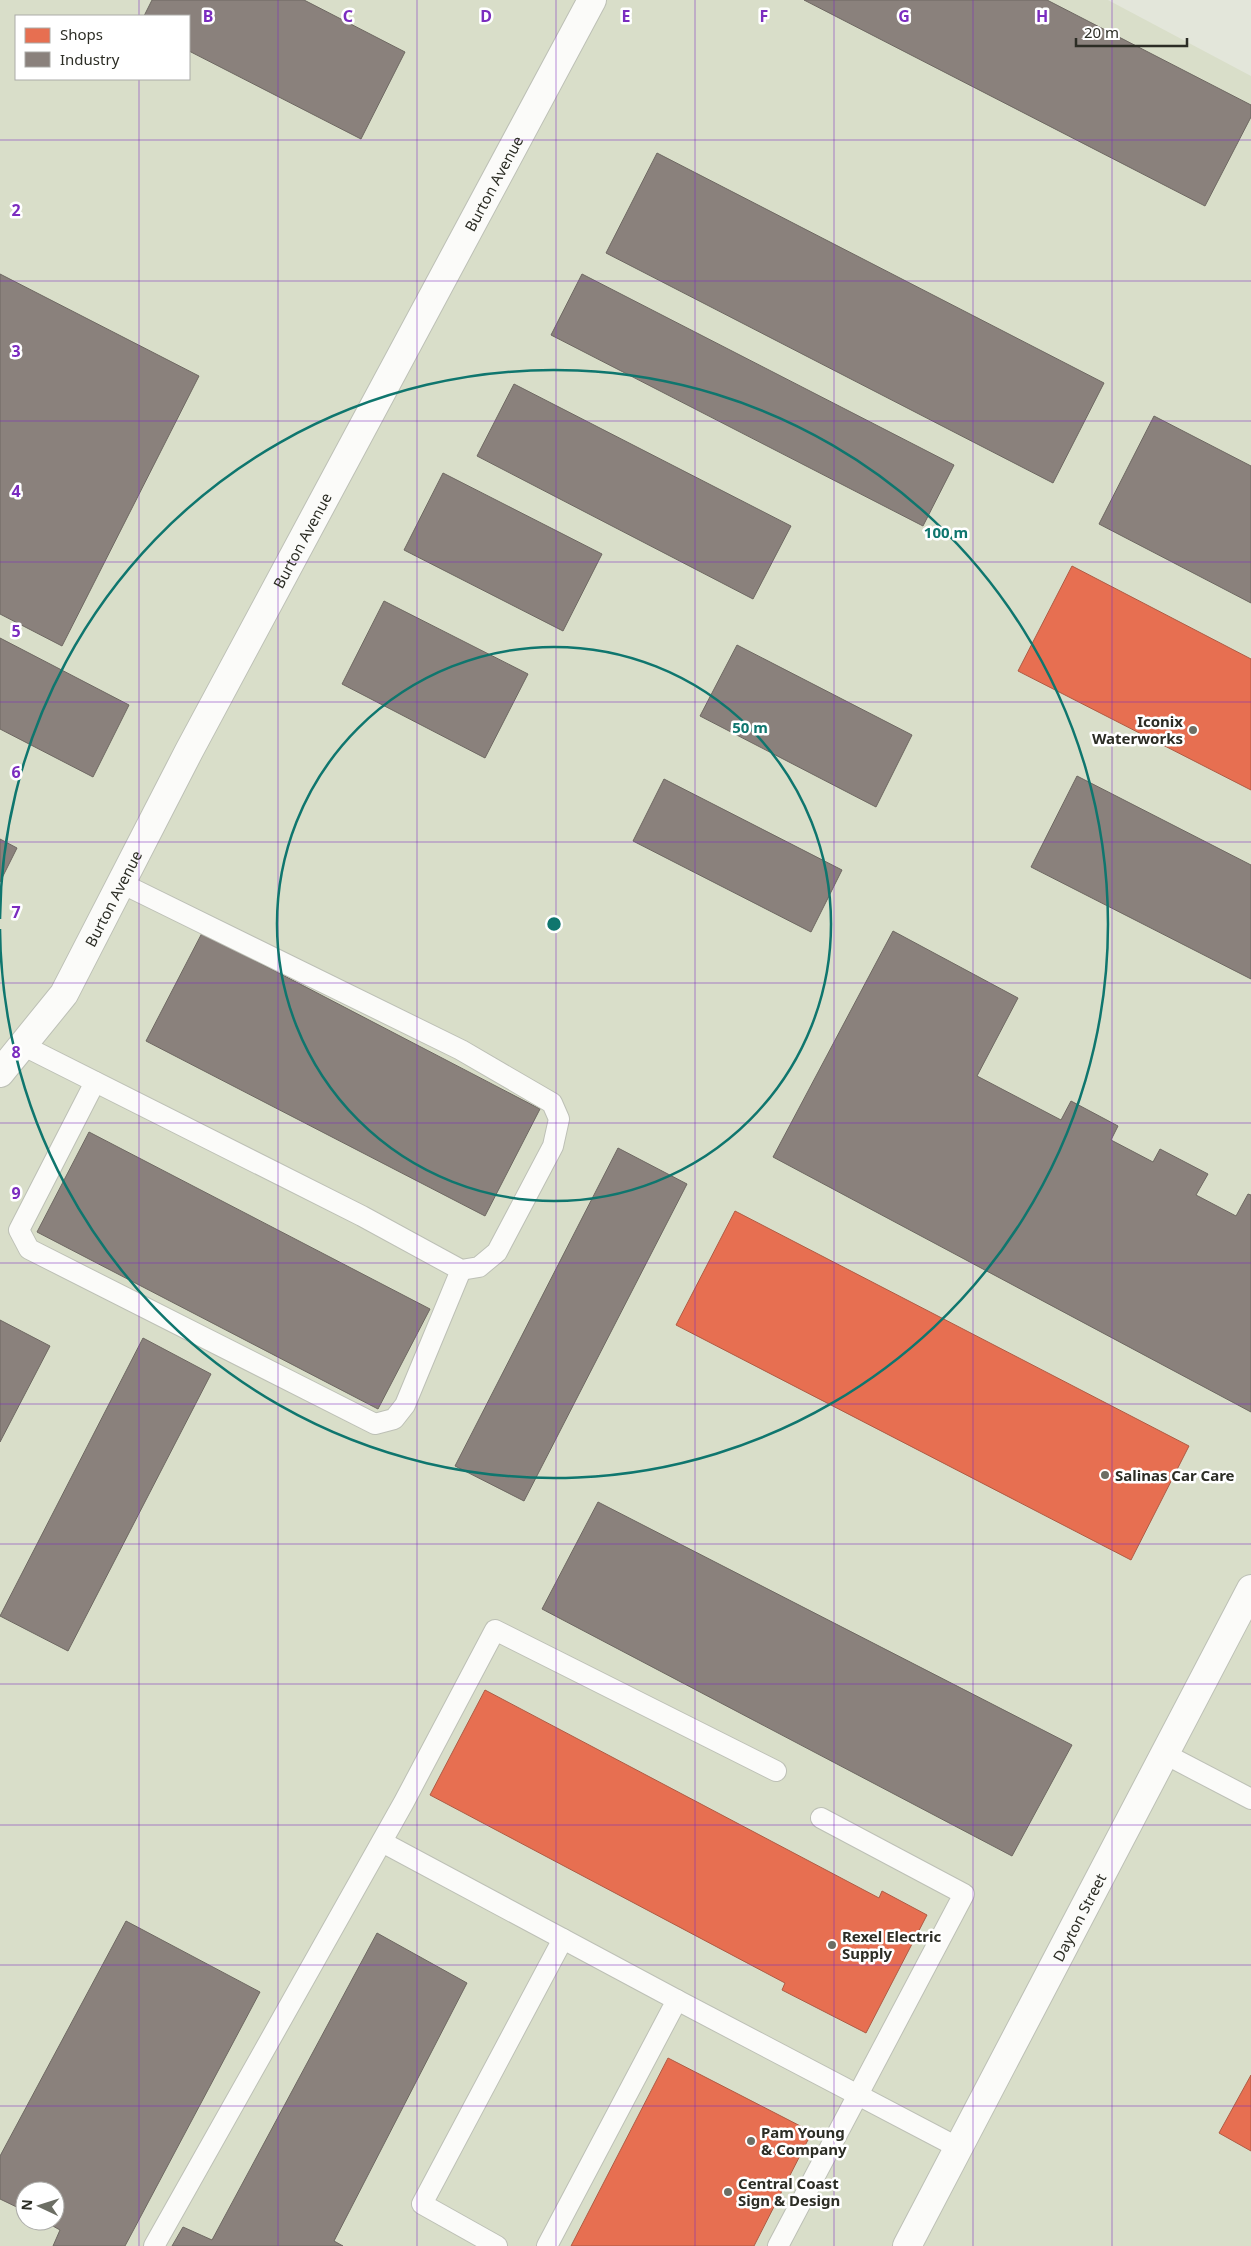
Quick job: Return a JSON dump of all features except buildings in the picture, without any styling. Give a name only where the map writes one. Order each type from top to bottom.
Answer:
[{"type":"street","name":"Burton Avenue","points":[[0,1074],[64,994],[194,742],[592,0]]},
{"type":"street","name":"Dayton Street","points":[[907,2246],[1251,1590]]},
{"type":"lane","points":[[24,1046],[362,1216],[461,1270],[479,1267],[497,1252],[553,1146],[559,1120],[552,1103],[461,1050],[121,883]]},
{"type":"lane","points":[[94,1082],[19,1230],[29,1249],[375,1424],[394,1419],[405,1405],[461,1270]]},
{"type":"lane","points":[[154,2246],[382,1842],[495,1630],[776,1771]]},
{"type":"lane","points":[[1165,1754],[1251,1799]]},
{"type":"lane","points":[[778,2246],[964,1894],[822,1818]]},
{"type":"lane","points":[[382,1842],[959,2148]]},
{"type":"lane","points":[[498,2246],[422,2204],[563,1939]]},
{"type":"lane","points":[[547,2246],[677,2000]]},
{"type":"shaded area","points":[[0,0],[1108,0],[1251,76],[1251,2246],[0,2246]]},
{"type":"place","name":"Iconix Waterworks","points":[[1193,730]]},
{"type":"place","name":"Salinas Car Care","points":[[1105,1475]]},
{"type":"place","name":"Rexel Electric Supply","points":[[832,1945]]},
{"type":"place","name":"Pam Young & Company","points":[[751,2141]]},
{"type":"place","name":"Central Coast Sign & Design","points":[[728,2192]]}]
